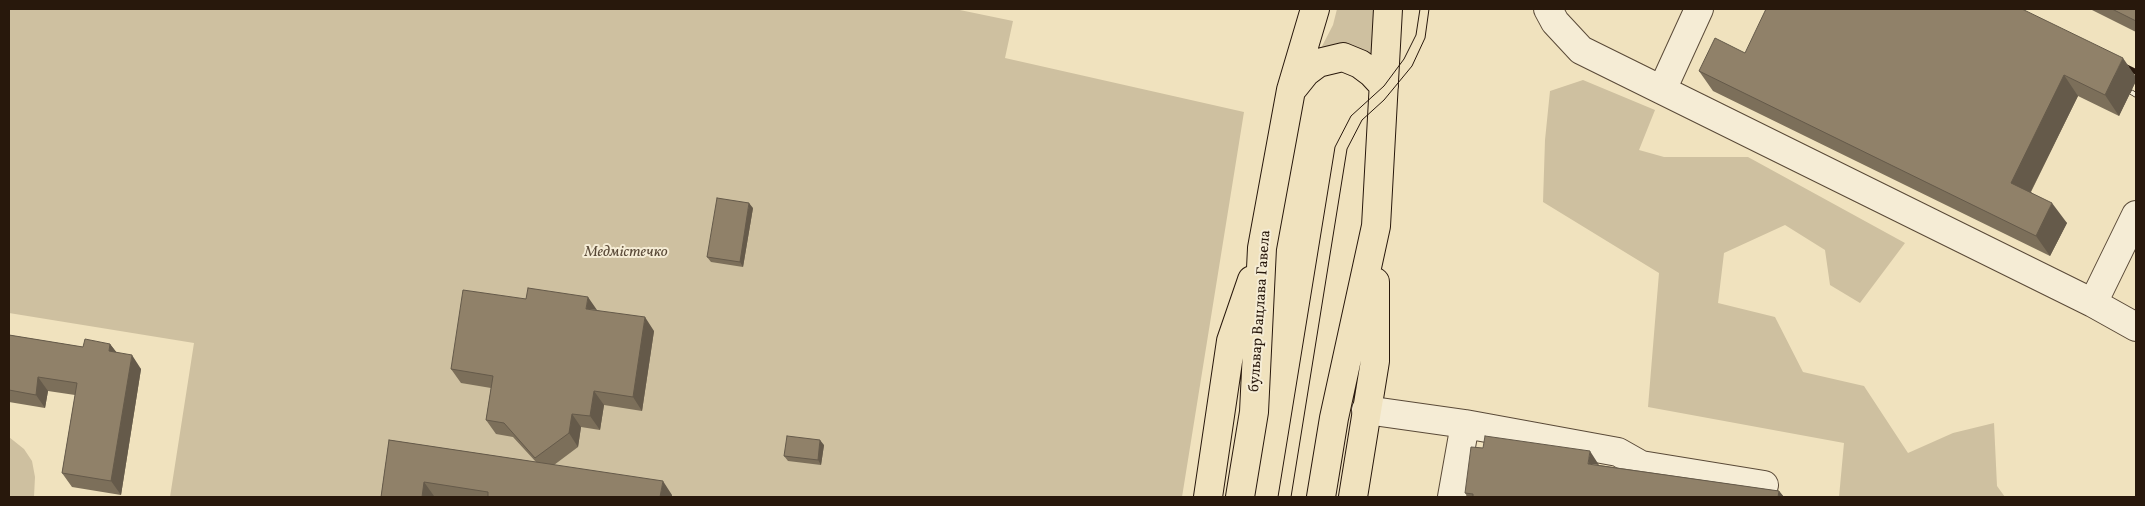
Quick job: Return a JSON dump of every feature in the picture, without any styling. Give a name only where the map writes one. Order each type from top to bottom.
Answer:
[{"type":"main road","name":"бульвар Вацлава Гавела","points":[[1240,497],[1254,412],[1262,248],[1292,90],[1314,9]]},
{"type":"main road","points":[[1353,497],[1375,361],[1376,226],[1388,9]]},
{"type":"main road","points":[[1292,90],[1312,66],[1318,62],[1335,58],[1351,59],[1360,64],[1384,86]]},
{"type":"main road","points":[[1321,497],[1334,418],[1376,226]]},
{"type":"main road","points":[[1208,497],[1232,341],[1262,248]]},
{"type":"lane","points":[[1548,9],[1555,22],[1581,50],[2093,303],[2136,327]]},
{"type":"lane","points":[[1662,90],[1699,9]]},
{"type":"lane","points":[[2093,303],[2136,215]]},
{"type":"lane","points":[[1366,410],[1464,424],[1618,452],[1641,465],[1764,485]]},
{"type":"lane","points":[[1452,497],[1464,424]]},
{"type":"green space","name":"Медмістечко","points":[[9,9],[955,9],[1013,21],[1005,58],[1244,112],[1182,497],[170,497],[194,343],[9,313]]},
{"type":"green space","points":[[1337,9],[1385,9],[1376,60],[1318,54],[1333,25]]},
{"type":"green space","points":[[1583,80],[1655,110],[1639,150],[1664,157],[1748,157],[1905,243],[1860,303],[1830,285],[1825,250],[1785,225],[1724,253],[1718,303],[1775,317],[1803,372],[1864,386],[1908,453],[1953,433],[1994,423],[1997,486],[2005,497],[1839,497],[1844,443],[1648,407],[1659,273],[1543,202],[1545,140],[1550,91]]},
{"type":"green space","points":[[9,437],[24,449],[32,461],[35,477],[34,497],[9,497]]},
{"type":"building","points":[[1766,9],[2022,9],[2123,58],[2105,95],[2064,75],[2011,183],[2052,203],[2036,236],[1699,71],[1715,38],[1745,53]]},
{"type":"building","points":[[2112,9],[2136,9],[2136,21]]},
{"type":"building","points":[[717,198],[749,203],[740,262],[707,257]]},
{"type":"building","points":[[528,288],[588,297],[586,309],[645,317],[633,397],[594,391],[590,416],[572,414],[569,433],[535,458],[504,423],[486,420],[493,376],[451,369],[463,290],[526,299]]},
{"type":"building","points":[[9,335],[83,347],[85,339],[110,344],[109,351],[132,355],[111,481],[62,473],[77,383],[38,377],[36,395],[9,390]]},
{"type":"building","points":[[787,436],[820,440],[818,460],[784,456]]},
{"type":"building","points":[[1485,436],[1590,451],[1588,464],[1779,491],[1778,497],[1473,497],[1473,494],[1465,493],[1471,447],[1483,448]]},
{"type":"building","points":[[389,440],[663,481],[660,497],[488,497],[488,492],[424,482],[422,497],[381,497]]},
{"type":"tram line","points":[[1278,497],[1335,147],[1351,116],[1384,86],[1404,59],[1416,35],[1420,9]]},
{"type":"tram line","points":[[1291,497],[1347,149],[1362,120],[1384,100],[1412,66],[1425,38],[1429,9]]},
{"type":"railway","points":[[2118,63],[2136,72]]},
{"type":"railway","points":[[2131,92],[2136,95]]}]
